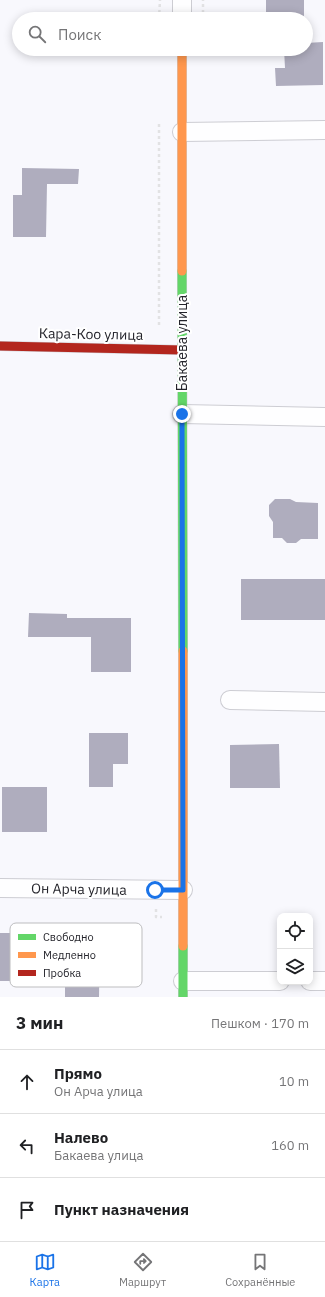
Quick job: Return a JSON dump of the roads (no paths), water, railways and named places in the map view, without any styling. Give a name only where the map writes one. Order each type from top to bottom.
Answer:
[{"type":"street","points":[[182,0],[182,12]]},
{"type":"street","name":"Бакаева улица","points":[[182,56],[183,989]]},
{"type":"street","points":[[182,132],[325,130]]},
{"type":"street","name":"Кара-Коо улица","points":[[0,346],[182,350]]},
{"type":"street","points":[[182,414],[325,417]]},
{"type":"street","points":[[230,700],[325,702]]},
{"type":"street","name":"Он Арча улица","points":[[0,888],[183,890]]},
{"type":"street","points":[[183,989],[277,981]]},
{"type":"street","points":[[313,981],[325,981]]}]
